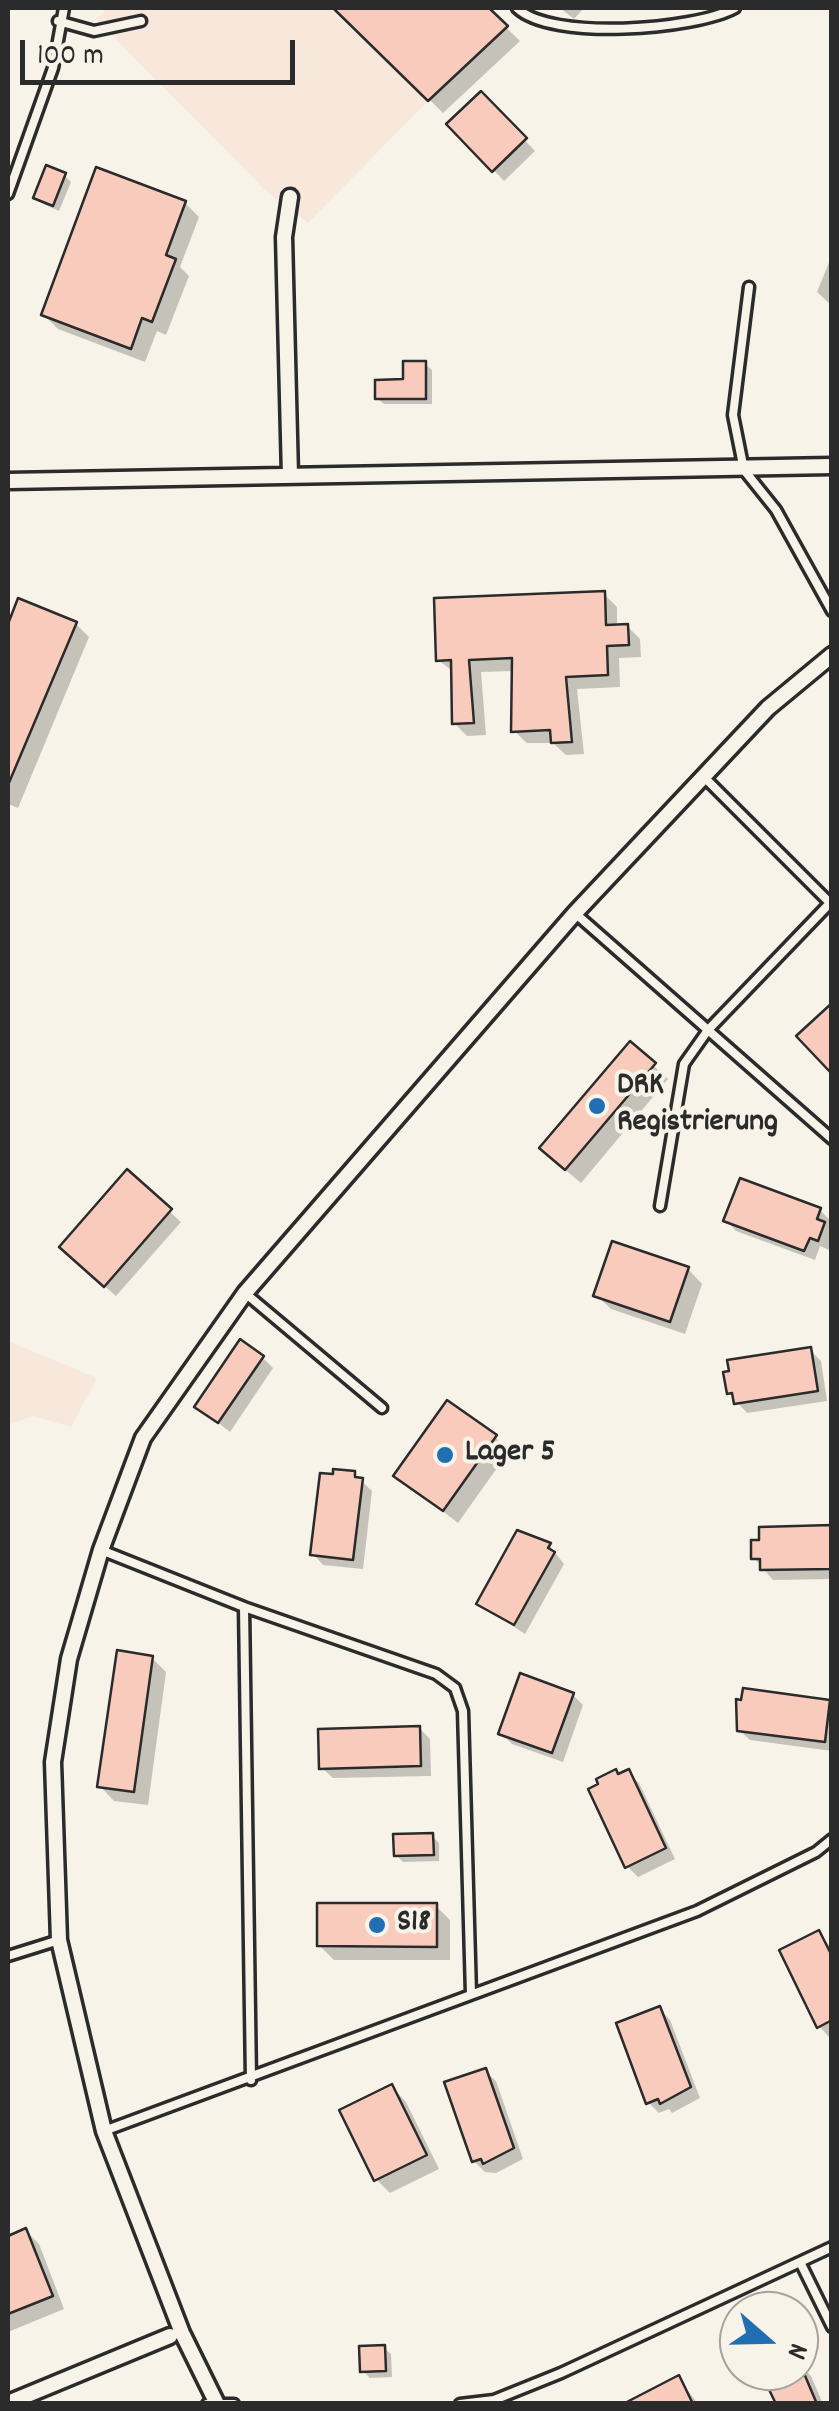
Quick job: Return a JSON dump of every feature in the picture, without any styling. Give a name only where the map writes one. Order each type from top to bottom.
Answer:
[{"type":"street","points":[[290,197],[284,238],[290,476]]},
{"type":"street","points":[[8,481],[832,466]]},
{"type":"street","points":[[213,2402],[176,2334],[104,2131],[59,1940],[54,1762],[69,1659],[101,1550],[142,1438],[245,1293],[575,913],[768,708],[832,655]]},
{"type":"street","points":[[8,2403],[176,2334]]},
{"type":"lane","points":[[8,194],[54,68],[58,21],[64,8]]},
{"type":"lane","points":[[517,8],[526,16],[592,28],[703,22],[735,8]]},
{"type":"lane","points":[[58,21],[94,31],[141,21]]},
{"type":"lane","points":[[748,287],[733,415],[744,470],[776,510],[832,611]]},
{"type":"lane","points":[[660,1206],[684,1064],[708,1030],[830,904],[702,775]]},
{"type":"lane","points":[[575,913],[832,1139]]},
{"type":"lane","points":[[245,1293],[382,1408]]},
{"type":"lane","points":[[101,1550],[244,1607],[436,1674],[455,1688],[463,1711],[471,1994]]},
{"type":"lane","points":[[244,1607],[251,2080]]},
{"type":"lane","points":[[104,2131],[251,2080],[697,1911],[816,1852],[832,1839]]},
{"type":"lane","points":[[8,1956],[59,1940]]},
{"type":"lane","points":[[460,2404],[496,2402],[832,2247]]},
{"type":"lane","points":[[800,2262],[832,2327]]},
{"type":"lane","points":[[213,2402],[234,2404]]},
{"type":"shaded area","points":[[108,8],[333,8],[428,101],[308,223],[268,193],[96,19]]},
{"type":"shaded area","points":[[8,1341],[97,1378],[71,1427],[33,1416],[8,1425]]},
{"type":"building","points":[[333,8],[489,8],[508,26],[428,101]]},
{"type":"building","points":[[481,91],[527,138],[492,172],[446,124]]},
{"type":"building","points":[[46,165],[66,173],[53,206],[33,198]]},
{"type":"building","points":[[96,167],[186,201],[166,255],[176,259],[152,322],[142,318],[131,349],[41,315]]},
{"type":"building","points":[[403,361],[426,361],[426,399],[375,399],[375,380],[403,379]]},
{"type":"building","points":[[605,591],[606,625],[628,624],[629,645],[607,646],[608,675],[566,677],[572,742],[551,743],[550,730],[511,732],[512,658],[469,660],[474,723],[452,724],[451,660],[436,661],[434,598]]},
{"type":"building","points":[[18,598],[77,622],[8,785],[8,624]]},
{"type":"building","points":[[832,1003],[832,1074],[796,1036]]},
{"type":"building","name":"DRK Registrierung","points":[[630,1041],[656,1063],[565,1170],[539,1148]]},
{"type":"building","points":[[127,1169],[172,1209],[104,1287],[59,1247]]},
{"type":"building","points":[[740,1178],[821,1208],[817,1219],[825,1222],[818,1241],[810,1238],[804,1251],[723,1221]]},
{"type":"building","points":[[612,1241],[689,1267],[670,1322],[593,1296]]},
{"type":"building","points":[[240,1339],[264,1356],[218,1423],[194,1407]]},
{"type":"building","points":[[811,1347],[818,1391],[734,1404],[732,1393],[727,1394],[723,1372],[729,1371],[727,1360]]},
{"type":"building","name":"Lager 5","points":[[447,1400],[497,1435],[443,1511],[393,1476]]},
{"type":"building","points":[[333,1469],[355,1471],[355,1477],[363,1478],[353,1560],[310,1555],[320,1473],[333,1474]]},
{"type":"building","points":[[832,1525],[832,1569],[760,1570],[760,1559],[751,1559],[751,1540],[759,1540],[759,1527]]},
{"type":"building","points":[[517,1530],[551,1543],[548,1548],[555,1552],[514,1625],[476,1604]]},
{"type":"building","points":[[117,1650],[153,1656],[134,1792],[97,1787]]},
{"type":"building","points":[[520,1673],[574,1693],[552,1753],[498,1734]]},
{"type":"building","points":[[743,1688],[830,1700],[825,1742],[737,1731],[736,1699],[741,1700]]},
{"type":"building","points":[[420,1726],[421,1766],[319,1769],[318,1729]]},
{"type":"building","points":[[616,1769],[618,1774],[629,1769],[666,1848],[625,1868],[588,1789],[598,1784],[596,1779]]},
{"type":"building","points":[[433,1833],[434,1855],[394,1856],[393,1834]]},
{"type":"building","name":"S18","points":[[317,1903],[437,1903],[437,1947],[317,1946]]},
{"type":"building","points":[[819,1930],[832,1956],[832,2020],[817,2028],[779,1950]]},
{"type":"building","points":[[660,2006],[691,2087],[660,2104],[658,2099],[646,2104],[616,2023]]},
{"type":"building","points":[[486,2068],[514,2148],[483,2164],[481,2159],[472,2162],[444,2082]]},
{"type":"building","points":[[392,2084],[427,2155],[374,2181],[339,2110]]},
{"type":"building","points":[[26,2228],[53,2296],[8,2314],[8,2236]]},
{"type":"building","points":[[385,2345],[386,2371],[360,2372],[359,2346]]},
{"type":"building","points":[[679,2375],[693,2404],[623,2404]]},
{"type":"building","points":[[770,2391],[811,2391],[817,2404],[776,2404]]},
{"type":"place","name":"DRK Registrierung","points":[[597,1106]]},
{"type":"place","name":"Lager 5","points":[[445,1455]]},
{"type":"place","name":"S18","points":[[377,1925]]}]
